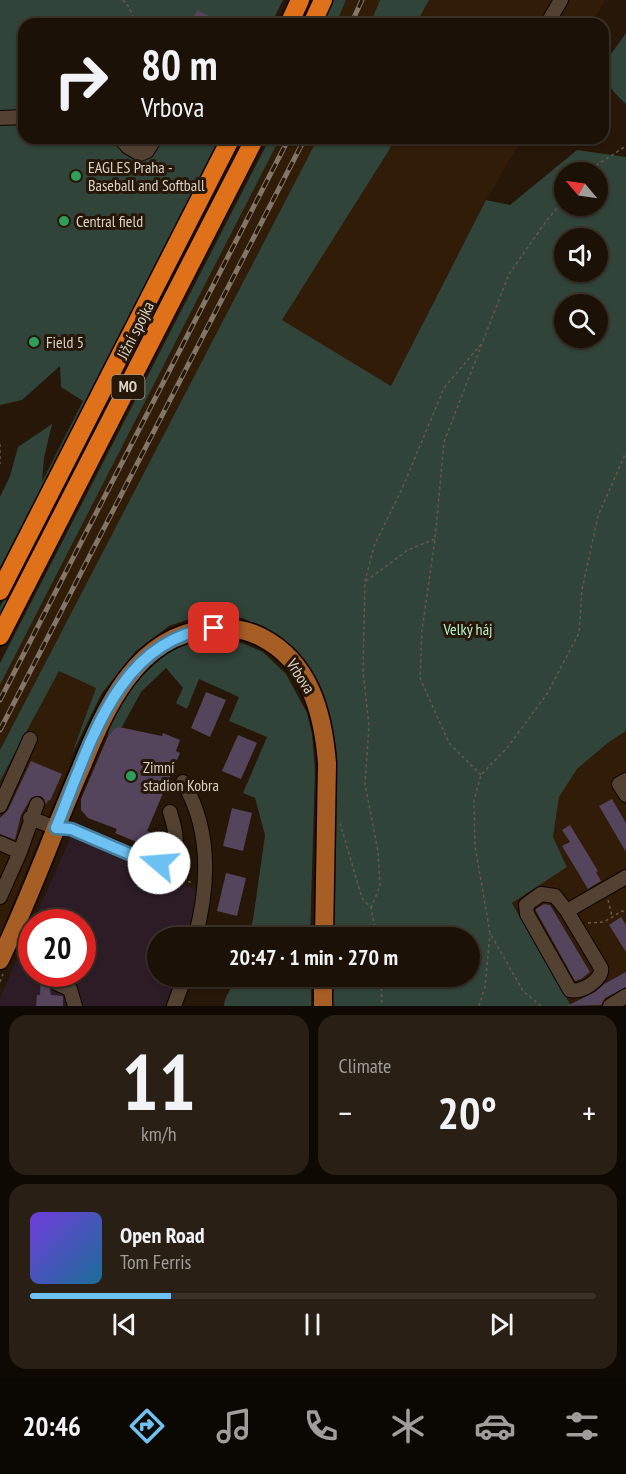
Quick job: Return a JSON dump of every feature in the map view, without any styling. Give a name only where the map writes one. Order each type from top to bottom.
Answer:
[{"type":"highway","points":[[292,18],[300,0]]},
{"type":"highway","points":[[315,18],[323,0]]},
{"type":"highway","name":"Jižní spojka","points":[[0,591],[228,144]]},
{"type":"highway","name":"Jižní spojka","points":[[0,636],[252,144]]},
{"type":"main road","name":"Vrbova","points":[[2,949],[107,707],[138,665],[155,649],[174,638],[196,630],[231,629],[261,637],[278,647],[294,661],[307,680],[316,700],[323,728],[327,763],[324,927]]},
{"type":"main road","points":[[323,987],[323,1006]]},
{"type":"street","points":[[550,18],[561,0]]},
{"type":"street","points":[[0,118],[18,117]]},
{"type":"street","points":[[125,144],[140,154],[147,152],[152,144]]},
{"type":"street","points":[[0,806],[30,739]]},
{"type":"street","points":[[626,780],[619,784],[626,795]]},
{"type":"street","points":[[183,782],[194,799],[206,858],[202,910],[198,927]]},
{"type":"street","points":[[0,897],[20,852],[30,818],[37,804]]},
{"type":"street","points":[[30,818],[56,828],[71,829],[148,862],[159,863],[168,859],[175,851],[177,842],[170,812]]},
{"type":"street","points":[[0,843],[20,852]]},
{"type":"street","points":[[567,911],[626,877]]},
{"type":"street","points":[[541,894],[546,894],[555,896],[567,911],[602,973],[600,977],[574,992],[570,990],[526,914],[526,905],[541,894]]},
{"type":"street","points":[[65,987],[70,989],[75,1006]]},
{"type":"street","points":[[174,1006],[181,987]]},
{"type":"path","points":[[123,0],[129,6],[134,18]]},
{"type":"path","points":[[601,162],[626,146]]},
{"type":"path","points":[[481,775],[449,743],[420,678],[422,630],[435,539],[444,442],[509,274],[554,212]]},
{"type":"path","points":[[371,908],[380,886],[378,851],[364,784],[369,726],[363,671],[365,581],[374,546],[402,489],[444,388],[484,340]]},
{"type":"path","points":[[0,444],[0,464]]},
{"type":"path","points":[[479,1006],[485,987],[490,933],[475,846],[474,800],[481,775],[507,748],[547,694],[579,633],[582,590],[598,516],[626,452]]},
{"type":"path","points":[[365,581],[408,550],[435,539]]},
{"type":"path","points":[[339,819],[362,898],[371,908],[375,927]]},
{"type":"path","points":[[159,863],[162,871],[204,888]]},
{"type":"path","points":[[606,888],[612,917]]},
{"type":"path","points":[[575,925],[604,922],[622,911],[626,912]]},
{"type":"path","points":[[490,933],[523,991],[541,1006]]},
{"type":"path","points":[[381,987],[382,1006]]},
{"type":"shaded area","points":[[346,0],[380,0],[372,18],[338,18]]},
{"type":"shaded area","points":[[429,0],[606,0],[595,18],[420,18]]},
{"type":"shaded area","points":[[277,144],[315,144],[0,750],[0,685]]},
{"type":"shaded area","points":[[386,144],[519,144],[486,200],[391,386],[281,320],[391,147]]},
{"type":"shaded area","points":[[59,671],[96,688],[71,756],[70,765],[0,936],[0,781]]},
{"type":"shaded area","points":[[626,731],[626,995],[607,1006],[571,1006],[512,902],[567,867],[553,837],[559,797],[577,769]]},
{"type":"shaded area","points":[[71,836],[200,891],[191,927],[147,927],[147,987],[172,987],[165,1006],[0,1006],[0,998],[18,957],[18,987],[96,987],[96,909],[39,909]]},
{"type":"green space","name":"EAGLES Praha - Baseball and Softball","points":[[0,0],[283,0],[274,18],[18,18],[18,144],[217,144],[0,568],[0,497],[10,476],[18,447],[52,424],[44,458],[42,482],[83,401],[61,387],[60,366],[22,400],[0,405]]},
{"type":"green space","points":[[333,0],[346,0],[338,18],[324,18]]},
{"type":"green space","points":[[380,0],[429,0],[419,18],[372,18]]},
{"type":"green space","points":[[626,33],[626,104],[609,85],[611,54]]},
{"type":"green space","points":[[237,144],[242,144],[0,617],[0,607]]},
{"type":"green space","points":[[267,144],[277,144],[0,685],[0,663]]},
{"type":"green space","name":"Velký háj","points":[[315,144],[386,144],[391,147],[282,320],[391,386],[486,200],[510,205],[554,169],[554,216],[608,216],[608,162],[562,162],[577,150],[626,157],[626,731],[577,769],[559,797],[553,837],[567,867],[512,903],[571,1006],[331,1006],[331,987],[480,987],[480,927],[332,927],[335,744],[324,695],[298,655],[284,641],[243,618],[207,613],[169,626],[136,651],[102,693],[71,756],[96,688],[59,671],[0,781],[0,750]]},
{"type":"green space","points":[[206,639],[242,643],[263,652],[286,674],[307,713],[312,734],[315,771],[310,927],[251,927],[265,835],[255,798],[243,793],[267,737],[229,721],[239,697],[199,679],[187,709],[176,703],[183,688],[166,668],[141,692],[122,727],[114,729],[108,736],[115,714],[130,690],[159,660],[186,645]]},
{"type":"green space","points":[[232,987],[311,987],[311,1006],[224,1006]]},
{"type":"building","points":[[197,10],[213,18],[194,18]]},
{"type":"building","points":[[206,692],[226,700],[210,737],[191,728]]},
{"type":"building","name":"Zimní stadion Kobra","points":[[119,727],[162,736],[163,733],[180,740],[176,751],[180,753],[147,831],[163,838],[158,851],[115,833],[117,829],[88,818],[81,810],[81,799],[108,736]]},
{"type":"building","points":[[238,735],[257,743],[241,779],[222,771]]},
{"type":"building","points":[[31,761],[62,774],[46,805],[41,796],[31,798],[21,815],[15,840],[0,834],[0,818],[8,810]]},
{"type":"building","points":[[612,799],[626,823],[626,852],[599,806]]},
{"type":"building","points":[[232,808],[252,813],[243,851],[223,846]]},
{"type":"building","points":[[570,825],[598,871],[596,872],[601,881],[588,889],[562,846],[570,842],[562,830]]},
{"type":"building","points":[[226,873],[246,878],[237,916],[217,911]]},
{"type":"building","points":[[544,904],[550,905],[590,972],[581,979],[575,981],[536,911]]},
{"type":"building","points":[[621,917],[626,925],[626,952],[609,925]]},
{"type":"building","points":[[626,972],[626,987],[605,998],[601,1005],[567,1006],[595,992],[604,984]]},
{"type":"building","points":[[40,987],[49,987],[51,995],[63,996],[63,1006],[36,1006],[37,995],[40,995]]},
{"type":"railway","points":[[354,18],[362,0]]},
{"type":"railway","points":[[0,700],[286,144]]},
{"type":"railway","points":[[0,730],[302,144]]},
{"type":"place","name":"EAGLES Praha - Baseball and Softball","points":[[76,176]]},
{"type":"place","name":"Central field","points":[[64,221]]},
{"type":"place","name":"Field 5","points":[[34,342]]},
{"type":"place","name":"Zimní stadion Kobra","points":[[131,776]]},
{"type":"route","points":[[159,863],[148,862],[71,829],[56,828],[107,707],[122,685],[155,649],[174,638],[196,630],[214,628]]}]
